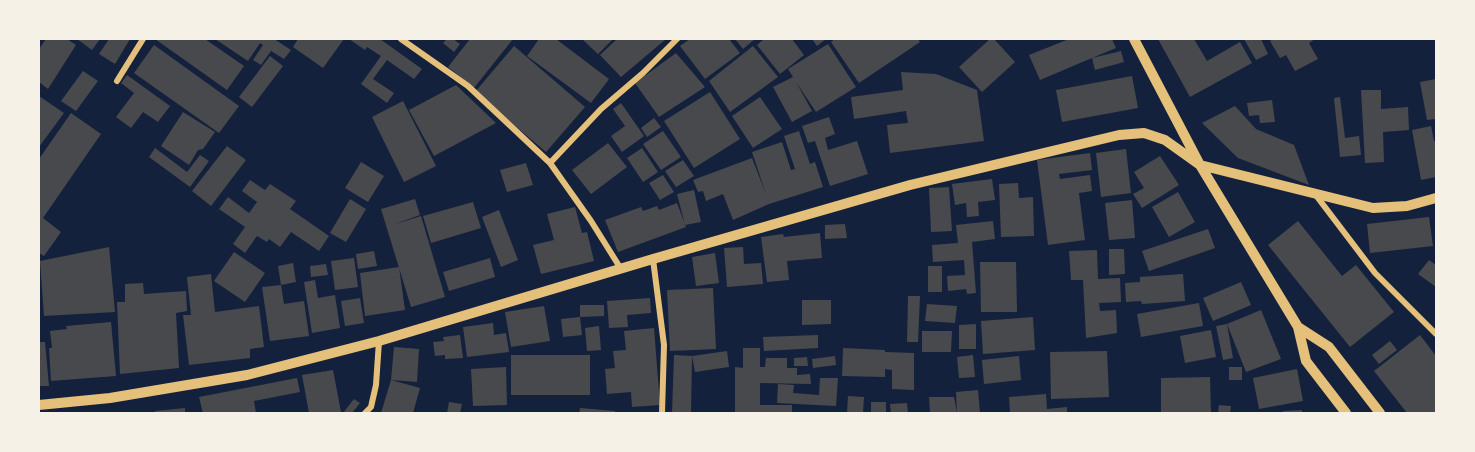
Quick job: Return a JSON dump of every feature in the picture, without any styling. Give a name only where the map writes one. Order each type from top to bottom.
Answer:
[{"type":"street","points":[[117,81],[143,39]]},
{"type":"street","points":[[401,39],[468,86],[550,163],[621,269]]},
{"type":"street","points":[[550,163],[601,109],[643,73],[677,39]]},
{"type":"street","points":[[1134,39],[1200,165],[1298,327],[1306,361],[1346,413]]},
{"type":"street","points":[[39,405],[110,398],[247,375],[379,341],[910,184],[1119,135],[1144,132],[1165,140],[1200,165],[1373,208],[1407,206],[1436,198]]},
{"type":"street","points":[[1315,194],[1375,273],[1436,334]]},
{"type":"street","points":[[653,259],[664,345],[662,413]]},
{"type":"street","points":[[1298,327],[1329,347],[1380,413]]},
{"type":"street","points":[[365,413],[371,407],[376,385],[379,341]]},
{"type":"building","points":[[46,39],[67,39],[76,45],[48,89],[39,82],[39,49]]},
{"type":"building","points":[[77,39],[100,39],[92,50]]},
{"type":"building","points":[[109,39],[130,39],[115,64],[99,54]]},
{"type":"building","points":[[155,39],[205,39],[244,66],[227,90]]},
{"type":"building","points":[[215,39],[274,39],[291,50],[284,59],[271,51],[261,65],[253,60],[263,45],[260,43],[248,61]]},
{"type":"building","points":[[298,39],[344,39],[323,68],[293,47]]},
{"type":"building","points":[[349,39],[380,39],[422,69],[414,79],[387,60],[373,79],[394,93],[387,103],[361,84],[381,56],[367,47],[365,50]]},
{"type":"building","points":[[447,39],[453,39],[460,44],[454,52],[443,43]]},
{"type":"building","points":[[470,39],[513,39],[474,88],[448,67]]},
{"type":"building","points":[[539,39],[556,39],[609,79],[591,103],[527,56]]},
{"type":"building","points":[[582,39],[613,39],[598,54]]},
{"type":"building","points":[[617,39],[666,39],[621,77],[600,55]]},
{"type":"building","points":[[690,39],[729,39],[740,53],[705,79],[680,46]]},
{"type":"building","points":[[735,39],[755,39],[743,49]]},
{"type":"building","points":[[764,39],[792,39],[804,55],[780,74],[757,45]]},
{"type":"building","points":[[812,39],[826,39],[817,46]]},
{"type":"building","points":[[835,39],[918,39],[920,42],[859,83],[831,42]]},
{"type":"building","points":[[990,39],[994,39],[1015,62],[982,92],[959,67]]},
{"type":"building","points":[[1069,39],[1112,39],[1116,48],[1040,80],[1029,55]]},
{"type":"building","points":[[1158,39],[1194,39],[1207,61],[1240,42],[1252,63],[1190,97]]},
{"type":"building","points":[[1244,39],[1261,39],[1268,54],[1256,60]]},
{"type":"building","points":[[1273,39],[1315,39],[1309,43],[1318,59],[1295,71],[1286,55],[1280,58],[1270,41]]},
{"type":"building","points":[[828,44],[856,87],[816,112],[796,82],[812,111],[792,122],[773,87],[793,77],[788,69]]},
{"type":"building","points":[[154,45],[239,106],[219,133],[134,73]]},
{"type":"building","points":[[514,46],[585,107],[546,152],[475,92]]},
{"type":"building","points":[[753,46],[778,77],[730,112],[709,81]]},
{"type":"building","points":[[1121,51],[1124,62],[1095,70],[1092,58]]},
{"type":"building","points":[[676,53],[705,87],[659,117],[635,83]]},
{"type":"building","points":[[270,56],[283,66],[252,107],[239,97]]},
{"type":"building","points":[[83,71],[98,81],[76,111],[61,101]]},
{"type":"building","points":[[901,72],[936,74],[977,90],[984,141],[890,153],[887,125],[908,123],[906,111],[854,119],[851,97],[903,90]]},
{"type":"building","points":[[127,75],[170,106],[158,122],[143,112],[131,128],[116,117],[134,93],[121,83]]},
{"type":"building","points":[[1132,76],[1138,108],[1062,122],[1056,90]]},
{"type":"building","points":[[1436,79],[1436,119],[1427,120],[1420,82]]},
{"type":"building","points":[[456,85],[496,123],[434,156],[409,110]]},
{"type":"building","points":[[1361,90],[1381,90],[1381,109],[1408,107],[1409,130],[1383,132],[1384,162],[1365,163]]},
{"type":"building","points":[[710,92],[740,139],[694,168],[664,121]]},
{"type":"building","points":[[39,96],[64,113],[39,147]]},
{"type":"building","points":[[760,97],[782,129],[753,148],[732,116]]},
{"type":"building","points":[[1340,97],[1345,138],[1359,136],[1361,155],[1340,157],[1334,98]]},
{"type":"building","points":[[1272,100],[1275,122],[1260,123],[1259,115],[1249,116],[1247,103]]},
{"type":"building","points":[[403,101],[436,166],[404,182],[372,117]]},
{"type":"building","points":[[621,103],[644,136],[622,152],[611,136],[625,126],[613,109]]},
{"type":"building","points":[[1235,106],[1256,129],[1294,145],[1309,185],[1238,158],[1202,123]]},
{"type":"building","points":[[183,112],[215,132],[203,149],[198,150],[189,165],[161,146]]},
{"type":"building","points":[[71,113],[101,134],[43,218],[61,232],[44,256],[39,253],[39,159]]},
{"type":"building","points":[[829,117],[835,134],[825,138],[828,150],[857,141],[868,174],[830,186],[815,141],[808,143],[802,126]]},
{"type":"building","points":[[654,118],[661,127],[647,137],[641,128]]},
{"type":"building","points":[[1431,126],[1434,141],[1436,141],[1436,177],[1421,180],[1412,130]]},
{"type":"building","points":[[663,131],[681,157],[661,170],[643,144]]},
{"type":"building","points":[[799,131],[810,164],[815,162],[823,187],[769,204],[733,220],[723,194],[706,201],[703,191],[698,192],[693,180],[752,158],[766,194],[752,152],[782,142],[791,170],[795,169],[784,136]]},
{"type":"building","points":[[608,143],[627,167],[591,194],[572,170]]},
{"type":"building","points":[[227,146],[246,160],[211,206],[192,191]]},
{"type":"building","points":[[155,148],[187,172],[200,155],[209,161],[190,187],[149,157]]},
{"type":"building","points":[[642,148],[658,172],[643,182],[627,158]]},
{"type":"building","points":[[1126,149],[1131,193],[1101,197],[1096,153]]},
{"type":"building","points":[[1090,153],[1092,170],[1059,174],[1060,179],[1090,175],[1092,191],[1079,193],[1085,240],[1048,245],[1037,160]]},
{"type":"building","points":[[1160,156],[1179,185],[1142,208],[1133,194],[1144,188],[1134,172]]},
{"type":"building","points":[[683,160],[694,176],[676,187],[665,171]]},
{"type":"building","points":[[361,162],[384,176],[368,202],[345,188]]},
{"type":"building","points":[[526,163],[533,185],[507,192],[500,170]]},
{"type":"building","points":[[663,175],[674,192],[660,200],[649,183]]},
{"type":"building","points":[[992,179],[995,200],[978,202],[979,216],[967,217],[966,203],[955,205],[952,184]]},
{"type":"building","points":[[250,180],[265,190],[270,184],[296,201],[290,209],[329,236],[319,251],[291,232],[280,247],[269,239],[267,242],[257,236],[245,253],[233,244],[245,227],[219,209],[228,197],[249,213],[257,202],[242,191]]},
{"type":"building","points":[[1018,183],[1019,198],[1033,197],[1034,236],[1001,237],[999,184]]},
{"type":"building","points":[[949,187],[952,231],[931,232],[929,188]]},
{"type":"building","points":[[694,190],[701,222],[685,225],[677,194]]},
{"type":"building","points":[[1178,192],[1195,222],[1169,237],[1152,207]]},
{"type":"building","points":[[350,199],[366,209],[346,242],[330,233]]},
{"type":"building","points":[[415,199],[420,215],[392,225],[421,216],[445,297],[411,307],[381,209]]},
{"type":"building","points":[[1132,200],[1135,238],[1109,240],[1105,203]]},
{"type":"building","points":[[473,202],[481,228],[431,243],[423,216]]},
{"type":"building","points":[[677,203],[686,227],[618,252],[605,220],[641,207],[643,211],[657,206],[659,210]]},
{"type":"building","points":[[575,207],[582,233],[587,232],[594,261],[541,274],[533,245],[554,240],[547,214]]},
{"type":"building","points":[[499,210],[518,260],[501,267],[482,217]]},
{"type":"building","points":[[1429,217],[1433,246],[1370,253],[1367,224]]},
{"type":"building","points":[[993,221],[995,239],[972,242],[976,293],[967,294],[966,289],[948,291],[947,276],[965,275],[964,260],[933,262],[932,245],[958,243],[956,225]]},
{"type":"building","points":[[1298,221],[1342,276],[1356,265],[1394,312],[1350,347],[1268,245]]},
{"type":"building","points":[[845,224],[847,238],[825,239],[825,225]]},
{"type":"building","points":[[1208,229],[1215,248],[1149,271],[1142,251]]},
{"type":"building","points":[[820,233],[822,258],[787,261],[789,280],[767,282],[761,237]]},
{"type":"building","points":[[109,247],[115,312],[44,316],[40,261]]},
{"type":"building","points":[[743,247],[744,264],[761,263],[763,284],[727,287],[724,248]]},
{"type":"building","points":[[1109,249],[1124,249],[1125,274],[1109,275]]},
{"type":"building","points":[[1097,250],[1098,279],[1120,278],[1121,302],[1099,303],[1100,311],[1116,310],[1117,333],[1086,338],[1083,280],[1071,280],[1069,251]]},
{"type":"building","points":[[374,251],[377,266],[358,269],[356,254]]},
{"type":"building","points":[[234,252],[265,273],[245,302],[214,281]]},
{"type":"building","points":[[715,253],[719,283],[696,286],[692,257]]},
{"type":"building","points":[[354,258],[358,287],[335,290],[331,261]]},
{"type":"building","points":[[490,258],[495,277],[449,291],[443,272]]},
{"type":"building","points":[[1429,260],[1436,265],[1436,287],[1418,274]]},
{"type":"building","points":[[980,262],[1016,262],[1017,312],[981,312]]},
{"type":"building","points":[[293,263],[296,282],[281,285],[278,266]]},
{"type":"building","points":[[326,264],[328,275],[311,277],[310,266]]},
{"type":"building","points":[[928,266],[942,266],[942,292],[928,292]]},
{"type":"building","points":[[399,267],[405,310],[365,316],[360,273]]},
{"type":"building","points":[[211,274],[215,312],[259,306],[264,347],[250,349],[250,358],[189,365],[183,315],[191,315],[187,277]]},
{"type":"building","points":[[1183,274],[1185,301],[1142,304],[1141,301],[1126,302],[1125,283],[1140,282],[1140,277]]},
{"type":"building","points":[[315,280],[318,298],[335,295],[340,328],[312,333],[304,282]]},
{"type":"building","points":[[1241,282],[1251,305],[1213,321],[1203,298]]},
{"type":"building","points":[[143,283],[144,294],[186,291],[187,311],[176,313],[179,368],[120,374],[117,302],[125,302],[125,284]]},
{"type":"building","points":[[281,285],[284,304],[304,301],[309,336],[270,341],[262,287]]},
{"type":"building","points":[[713,288],[716,349],[670,351],[667,290]]},
{"type":"building","points":[[908,296],[920,296],[918,342],[907,342]]},
{"type":"building","points":[[360,298],[364,323],[345,326],[341,301]]},
{"type":"building","points":[[650,298],[651,313],[627,315],[628,327],[609,328],[607,301]]},
{"type":"building","points":[[802,300],[831,300],[831,324],[802,325]]},
{"type":"building","points":[[1199,303],[1203,326],[1141,337],[1137,314]]},
{"type":"building","points":[[927,304],[957,306],[955,323],[925,321]]},
{"type":"building","points":[[580,305],[604,305],[604,316],[580,317]]},
{"type":"building","points":[[544,306],[550,341],[511,347],[505,312]]},
{"type":"building","points":[[1261,310],[1281,359],[1246,372],[1227,324]]},
{"type":"building","points":[[580,317],[582,335],[563,337],[561,319]]},
{"type":"building","points":[[1033,317],[1035,350],[983,354],[981,321]]},
{"type":"building","points":[[111,322],[116,376],[51,381],[50,331],[67,329],[66,326]]},
{"type":"building","points":[[493,323],[494,335],[506,333],[509,352],[467,357],[463,327]]},
{"type":"building","points":[[976,324],[976,349],[959,349],[959,325]]},
{"type":"building","points":[[1227,324],[1233,358],[1223,360],[1216,326]]},
{"type":"building","points":[[599,326],[601,350],[587,351],[585,328]]},
{"type":"building","points":[[654,328],[660,405],[632,407],[631,392],[607,394],[605,369],[615,368],[613,351],[626,350],[624,331]]},
{"type":"building","points":[[1211,330],[1216,357],[1185,363],[1180,336]]},
{"type":"building","points":[[922,331],[952,331],[951,352],[922,352]]},
{"type":"building","points":[[460,335],[463,358],[445,359],[445,355],[435,356],[433,342],[444,341],[443,337]]},
{"type":"building","points":[[818,335],[818,348],[764,351],[763,337]]},
{"type":"building","points":[[1420,335],[1436,356],[1436,413],[1407,413],[1374,371]]},
{"type":"building","points":[[1390,341],[1397,350],[1379,364],[1372,355]]},
{"type":"building","points":[[39,342],[45,342],[49,386],[39,386]]},
{"type":"building","points":[[394,347],[419,349],[417,382],[391,380]]},
{"type":"building","points":[[743,348],[760,348],[760,367],[765,367],[766,358],[787,358],[787,368],[797,368],[797,375],[810,374],[811,384],[760,383],[760,405],[792,405],[792,413],[735,413],[735,367],[743,368]]},
{"type":"building","points":[[843,348],[914,353],[914,390],[892,389],[892,370],[885,369],[885,377],[842,376]]},
{"type":"building","points":[[727,351],[729,367],[695,372],[692,356]]},
{"type":"building","points":[[1107,351],[1109,397],[1051,399],[1050,352]]},
{"type":"building","points":[[511,355],[590,355],[590,395],[511,395]]},
{"type":"building","points":[[674,355],[692,356],[691,413],[672,413]]},
{"type":"building","points":[[973,355],[975,377],[959,378],[957,357]]},
{"type":"building","points":[[835,356],[836,365],[813,368],[812,359]]},
{"type":"building","points":[[1019,356],[1021,380],[984,384],[982,360]]},
{"type":"building","points":[[807,357],[808,366],[794,366],[794,358]]},
{"type":"building","points":[[506,367],[507,405],[473,406],[471,369]]},
{"type":"building","points":[[1229,367],[1242,367],[1242,380],[1229,380]]},
{"type":"building","points":[[1297,369],[1303,401],[1259,409],[1253,378]]},
{"type":"building","points":[[333,370],[341,412],[309,413],[302,375]]},
{"type":"building","points":[[1210,377],[1211,413],[1161,413],[1161,378]]},
{"type":"building","points":[[297,378],[300,392],[254,401],[256,413],[203,413],[199,397]]},
{"type":"building","points":[[820,378],[838,378],[836,406],[777,403],[778,384],[794,385],[793,393],[819,395]]},
{"type":"building","points":[[391,380],[420,388],[413,413],[381,413]]},
{"type":"building","points":[[978,390],[980,413],[957,413],[956,392]]},
{"type":"building","points":[[1046,394],[1047,409],[1067,407],[1067,413],[1010,413],[1009,397]]},
{"type":"building","points":[[848,396],[864,397],[863,413],[847,413]]},
{"type":"building","points":[[929,397],[954,397],[957,413],[930,413]]},
{"type":"building","points":[[354,399],[360,403],[352,413],[343,413]]},
{"type":"building","points":[[449,402],[462,404],[460,413],[447,413]]},
{"type":"building","points":[[871,402],[886,402],[886,413],[871,413]]},
{"type":"building","points":[[907,403],[908,413],[891,413],[890,404]]},
{"type":"building","points":[[1219,405],[1231,406],[1230,413],[1218,413]]},
{"type":"building","points":[[185,408],[185,413],[155,413],[155,411]]},
{"type":"building","points":[[580,408],[615,411],[615,413],[579,413]]},
{"type":"building","points":[[1302,410],[1302,413],[1284,413],[1283,411]]}]
